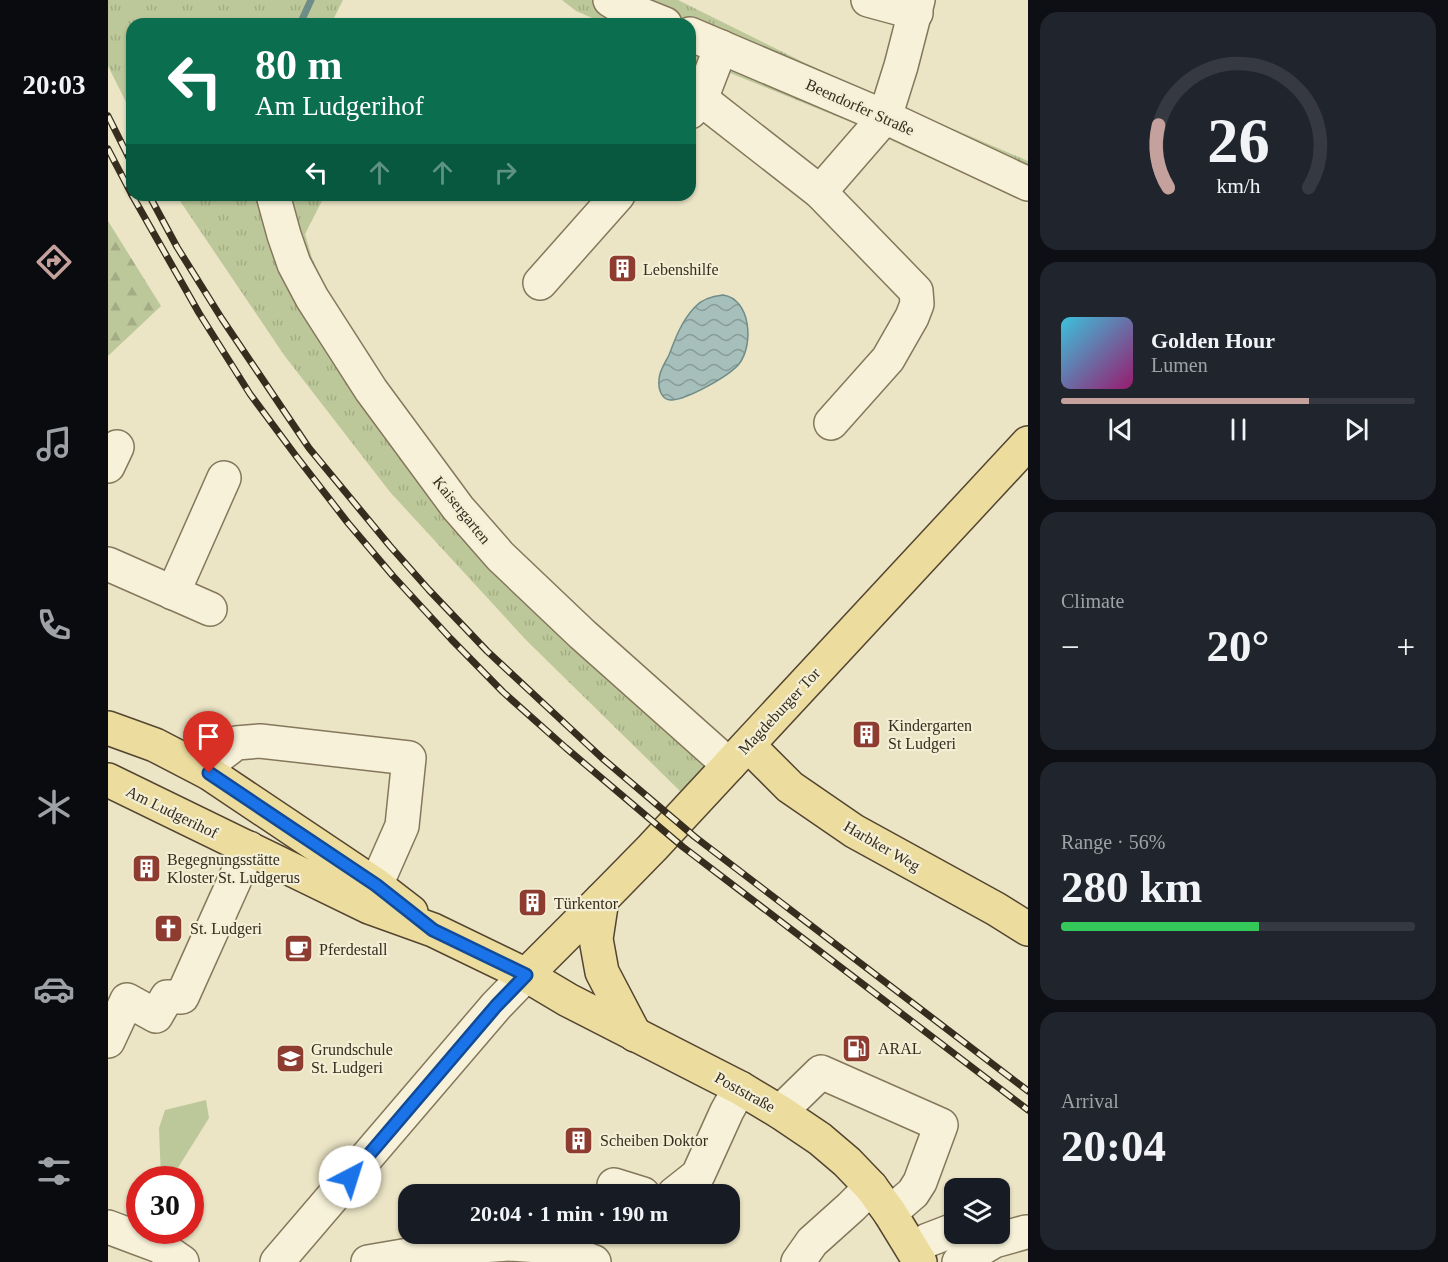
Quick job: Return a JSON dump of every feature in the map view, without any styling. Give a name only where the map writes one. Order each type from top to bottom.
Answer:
[{"type":"main road","name":"Magdeburger Tor","points":[[526,975],[602,900],[739,755],[1028,443]]},
{"type":"main road","name":"Am Ludgerihof","points":[[108,728],[154,745],[209,773],[376,885],[433,930]]},
{"type":"main road","name":"Harbker Weg","points":[[739,755],[854,831],[1028,929]]},
{"type":"main road","name":"Am Ludgerihof","points":[[108,780],[369,907],[433,930],[526,975]]},
{"type":"main road","points":[[602,900],[596,939],[602,972],[635,1035]]},
{"type":"main road","name":"Poststraße","points":[[526,975],[568,1000],[740,1088],[820,1139],[871,1187],[916,1256]]},
{"type":"street","points":[[610,0],[650,18]]},
{"type":"street","points":[[820,192],[885,117],[917,7],[868,0]]},
{"type":"street","name":"Beendorfer Straße","points":[[696,36],[885,117],[1028,184]]},
{"type":"street","points":[[722,47],[696,106],[820,192],[916,291],[917,304],[912,317],[888,359],[831,423]]},
{"type":"street","name":"Kaisergarten","points":[[275,201],[294,264],[312,298],[371,390],[458,508],[500,556],[566,618],[739,755]]},
{"type":"street","points":[[540,284],[613,201]]},
{"type":"street","points":[[173,593],[224,478]]},
{"type":"street","points":[[108,564],[210,609]]},
{"type":"street","points":[[209,773],[219,756],[236,743],[260,741],[409,758],[402,826],[376,885]]},
{"type":"street","points":[[108,1041],[127,1000],[156,1016],[167,998],[182,997],[249,848]]},
{"type":"street","points":[[277,1262],[526,975]]},
{"type":"street","points":[[780,1112],[821,1072],[941,1125],[920,1182],[913,1193],[890,1213]]},
{"type":"street","points":[[687,1184],[698,1175],[740,1088]]},
{"type":"street","points":[[798,1262],[812,1242],[871,1187]]},
{"type":"street","points":[[108,1227],[159,1246],[182,1262]]},
{"type":"street","points":[[959,1262],[1018,1229]]},
{"type":"street","points":[[916,1256],[928,1240],[944,1234]]},
{"type":"street","points":[[368,1262],[450,1248],[511,1244],[539,1246],[567,1252],[594,1262]]},
{"type":"green space","points":[[108,0],[343,0],[334,18],[126,18],[126,102],[108,66]]},
{"type":"green space","points":[[562,0],[678,0],[881,98],[1028,161],[1028,196],[1011,195],[853,123],[725,71],[696,62],[696,18],[592,18],[576,11]]},
{"type":"green space","points":[[180,201],[322,201],[305,234],[312,258],[336,311],[313,329],[384,436],[417,481],[488,562],[708,761],[681,792],[526,640],[390,492],[284,355]]},
{"type":"green space","points":[[108,221],[161,306],[108,356]]},
{"type":"green space","points":[[206,1100],[209,1118],[179,1166],[160,1166],[159,1128],[165,1110]]},
{"type":"water","points":[[723,295],[732,298],[744,314],[748,335],[744,356],[727,375],[708,386],[679,399],[666,399],[659,387],[660,373],[676,336],[690,312],[698,304],[712,297]]},
{"type":"waterway","points":[[303,18],[311,0]]},
{"type":"railway","points":[[108,116],[126,152]]},
{"type":"railway","points":[[108,149],[126,184]]},
{"type":"railway","points":[[135,201],[199,313],[250,394],[296,456],[393,576],[503,692],[683,847],[1028,1110]]},
{"type":"railway","points":[[152,201],[177,247],[222,319],[309,448],[390,546],[487,651],[602,758],[695,837],[1028,1091]]},
{"type":"place","name":"Lebenshilfe","points":[[622,269]]},
{"type":"place","name":"Kindergarten St Ludgeri","points":[[867,734]]},
{"type":"place","name":"Begegnungsstätte Kloster St. Ludgerus","points":[[146,868]]},
{"type":"place","name":"Türkentor","points":[[533,903]]},
{"type":"place","name":"St. Ludgeri","points":[[169,928]]},
{"type":"place","name":"Pferdestall","points":[[298,949]]},
{"type":"place","name":"ARAL","points":[[857,1048]]},
{"type":"place","name":"Grundschule St. Ludgeri","points":[[290,1058]]},
{"type":"place","name":"Scheiben Doktor","points":[[579,1140]]},
{"type":"route","points":[[209,773],[376,885],[433,930],[526,975],[496,1006],[350,1177]]}]
